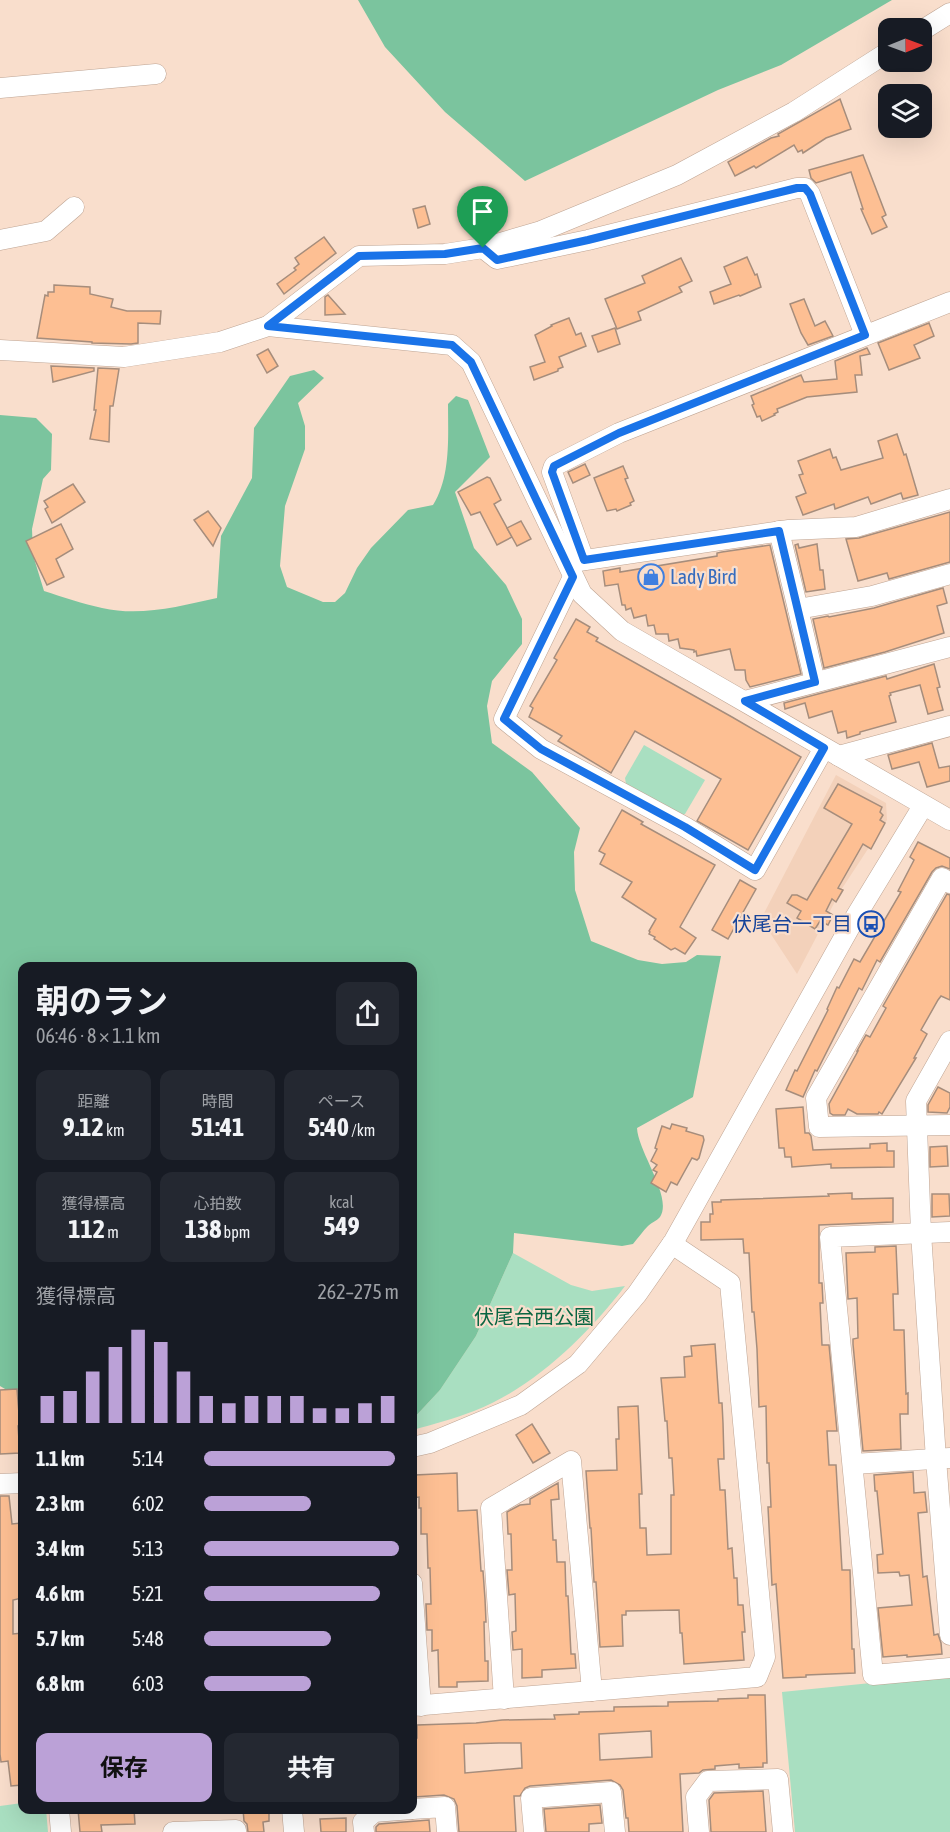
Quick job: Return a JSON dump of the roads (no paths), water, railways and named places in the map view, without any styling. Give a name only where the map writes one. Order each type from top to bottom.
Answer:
[{"type":"street","points":[[932,24],[950,13]]},
{"type":"street","points":[[0,350],[123,357],[220,342],[268,326],[359,256],[445,254],[483,248],[541,231],[677,176],[794,112],[878,58]]},
{"type":"street","points":[[0,88],[156,74]]},
{"type":"street","points":[[483,248],[497,260],[797,188],[805,188],[810,194],[865,335]]},
{"type":"street","points":[[0,240],[46,231],[74,207]]},
{"type":"street","points":[[950,302],[619,433],[554,466],[552,472],[582,594],[622,631],[950,820]]},
{"type":"street","points":[[268,326],[452,345],[471,362],[575,567]]},
{"type":"street","points":[[575,567],[779,531],[856,527],[950,499]]},
{"type":"street","points":[[779,531],[815,682]]},
{"type":"street","points":[[575,567],[504,719],[541,749],[685,827],[755,870],[831,752],[950,726]]},
{"type":"street","points":[[798,609],[872,596],[950,574]]},
{"type":"street","points":[[745,701],[950,647]]},
{"type":"street","points":[[923,806],[950,803]]},
{"type":"street","points":[[417,1446],[430,1443],[521,1405],[578,1364],[637,1294],[672,1244],[856,916],[923,806]]},
{"type":"street","points":[[950,883],[942,878],[816,1098],[819,1127],[950,1125]]},
{"type":"street","points":[[950,1041],[916,1101],[921,1233],[943,1458],[950,1635]]},
{"type":"street","points":[[950,1232],[830,1237],[873,1676],[950,1668]]},
{"type":"street","points":[[417,1706],[757,1677],[765,1657],[730,1283],[672,1244]]},
{"type":"street","points":[[853,1464],[943,1458]]},
{"type":"street","points":[[504,1699],[491,1508],[571,1461],[592,1691]]},
{"type":"street","points":[[0,1484],[18,1483]]},
{"type":"street","points":[[699,1832],[696,1797],[708,1781],[778,1779],[783,1832]]},
{"type":"street","points":[[534,1832],[531,1798],[611,1792],[615,1832]]},
{"type":"street","points":[[417,1809],[445,1807],[447,1832]]},
{"type":"street","points":[[59,1814],[61,1832]]},
{"type":"street","points":[[292,1814],[294,1832]]},
{"type":"street","points":[[364,1832],[363,1822],[372,1814]]},
{"type":"street","points":[[173,1832],[236,1830],[236,1832]]},
{"type":"place","name":"Lady Bird","points":[[651,577]]},
{"type":"place","name":"伏尾台一丁目","points":[[871,924]]},
{"type":"park label","name":"伏尾台⻄公園","points":[[534,1317]]}]
